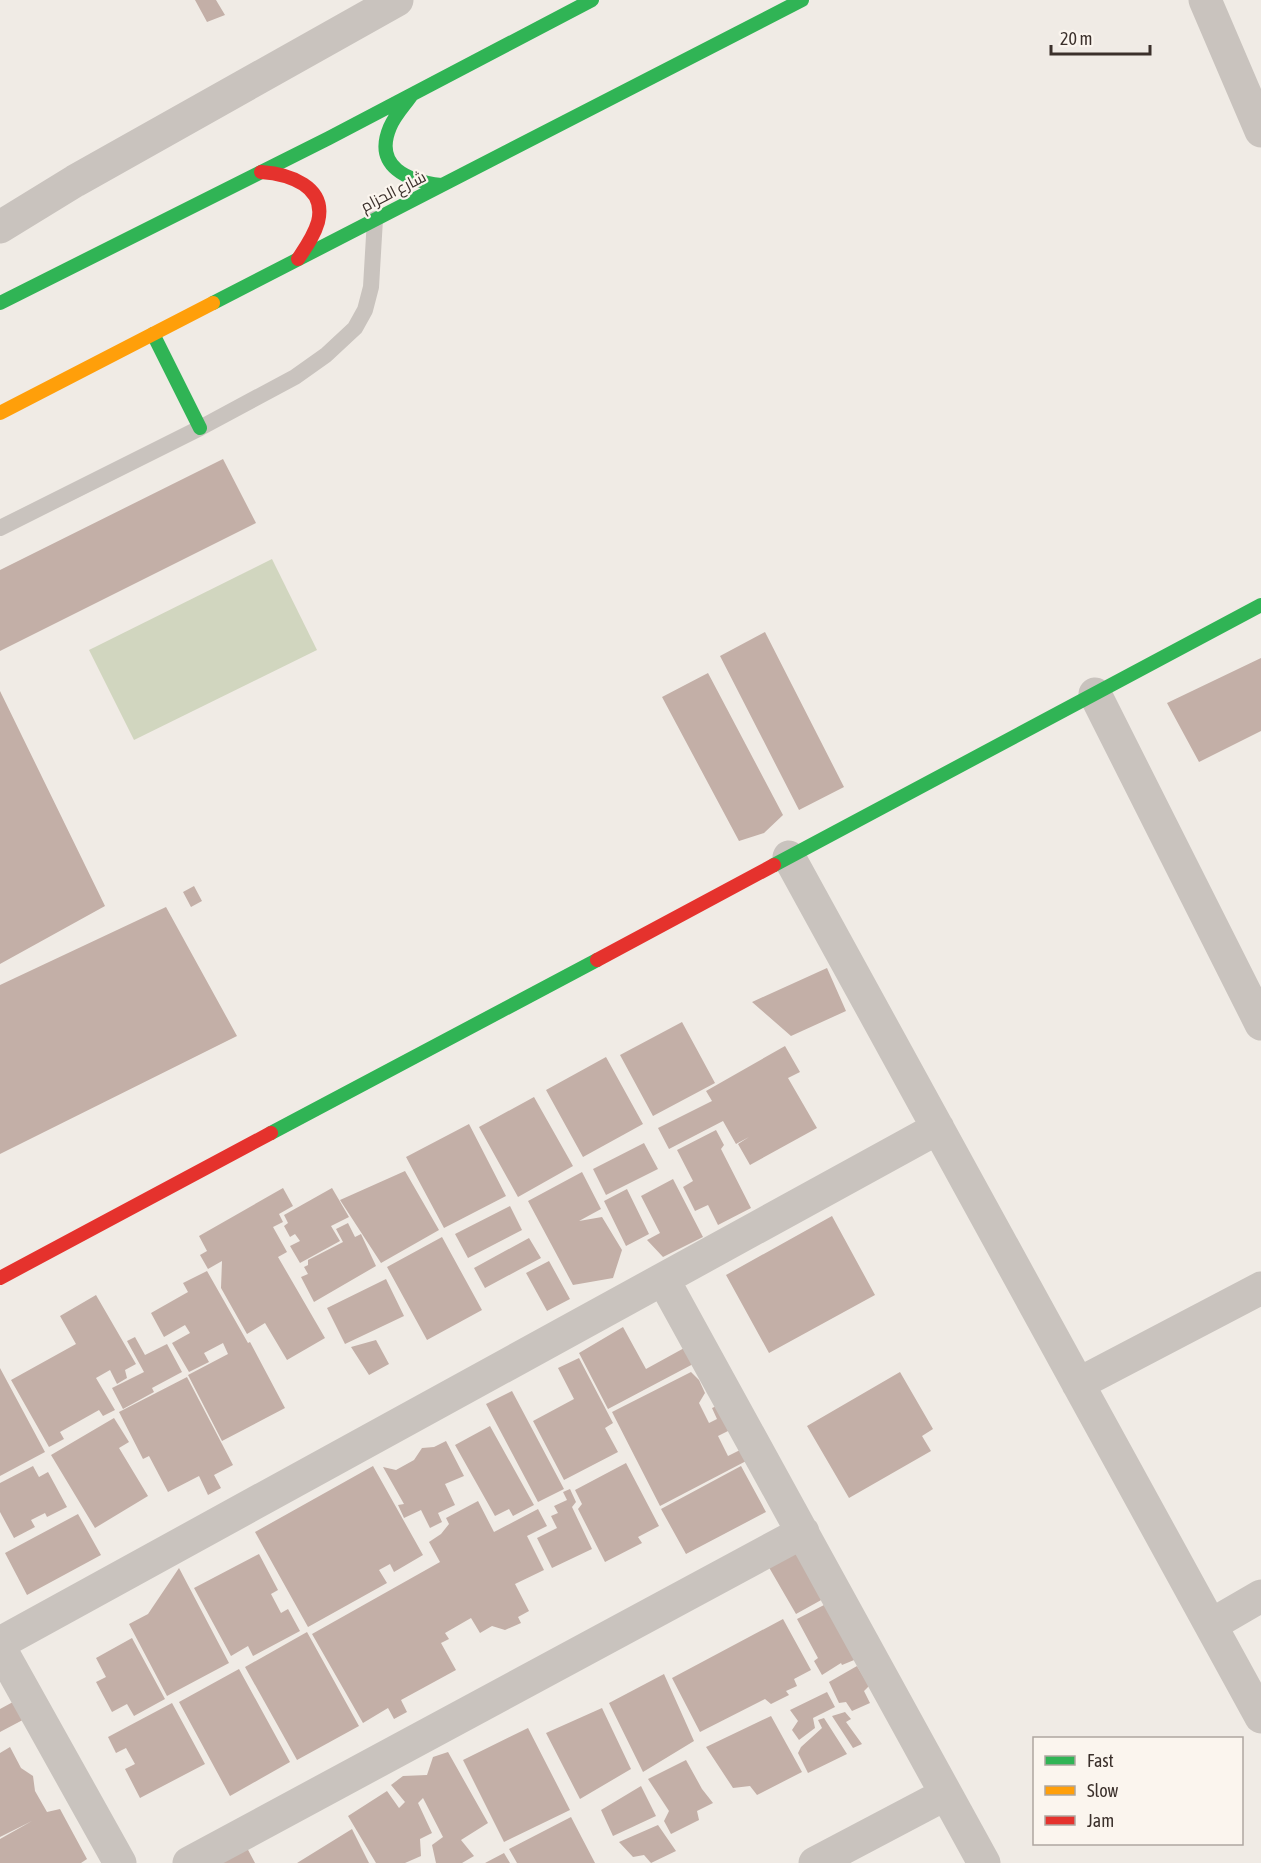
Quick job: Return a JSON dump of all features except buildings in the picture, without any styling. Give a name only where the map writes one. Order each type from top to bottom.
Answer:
[{"type":"main road","points":[[0,303],[261,172],[592,0]]},
{"type":"main road","name":"شارع الحزام","points":[[0,413],[802,0]]},
{"type":"main road","points":[[412,94],[387,133],[387,153],[391,165],[400,174],[414,182],[441,185]]},
{"type":"main road","points":[[261,172],[290,175],[305,182],[313,192],[318,204],[317,224],[314,235],[298,259]]},
{"type":"main road","points":[[153,334],[200,428]]},
{"type":"main road","points":[[0,1278],[1261,605]]},
{"type":"street","points":[[0,227],[75,181],[397,0]]},
{"type":"street","points":[[1205,0],[1261,131]]},
{"type":"street","points":[[1095,694],[1261,1024]]},
{"type":"street","points":[[789,857],[1261,1718]]},
{"type":"street","points":[[0,1643],[938,1128]]},
{"type":"street","points":[[663,1279],[984,1863]]},
{"type":"street","points":[[1078,1384],[1261,1288]]},
{"type":"street","points":[[189,1863],[803,1532]]},
{"type":"street","points":[[1210,1625],[1261,1596]]},
{"type":"street","points":[[0,1648],[120,1863]]},
{"type":"street","points":[[815,1863],[946,1794]]},
{"type":"lane","points":[[0,528],[200,428],[295,377],[326,355],[355,328],[365,310],[371,287],[375,219]]},
{"type":"green space","points":[[272,559],[317,650],[134,740],[89,650]]},
{"type":"traffic: fast","points":[[0,303],[329,138],[592,0]]},
{"type":"traffic: fast","points":[[213,303],[802,0]]},
{"type":"traffic: fast","points":[[411,96],[390,127],[386,152],[390,162],[397,170],[417,180],[441,185]]},
{"type":"traffic: fast","points":[[153,334],[200,428]]},
{"type":"traffic: fast","points":[[774,865],[1261,605]]},
{"type":"traffic: fast","points":[[271,1133],[597,960]]},
{"type":"traffic: slow","points":[[0,413],[213,303]]},
{"type":"traffic: jam","points":[[261,172],[294,179],[303,184],[317,199],[318,222],[312,237],[298,259]]},
{"type":"traffic: jam","points":[[597,960],[774,865]]},
{"type":"traffic: jam","points":[[0,1278],[271,1133]]}]
